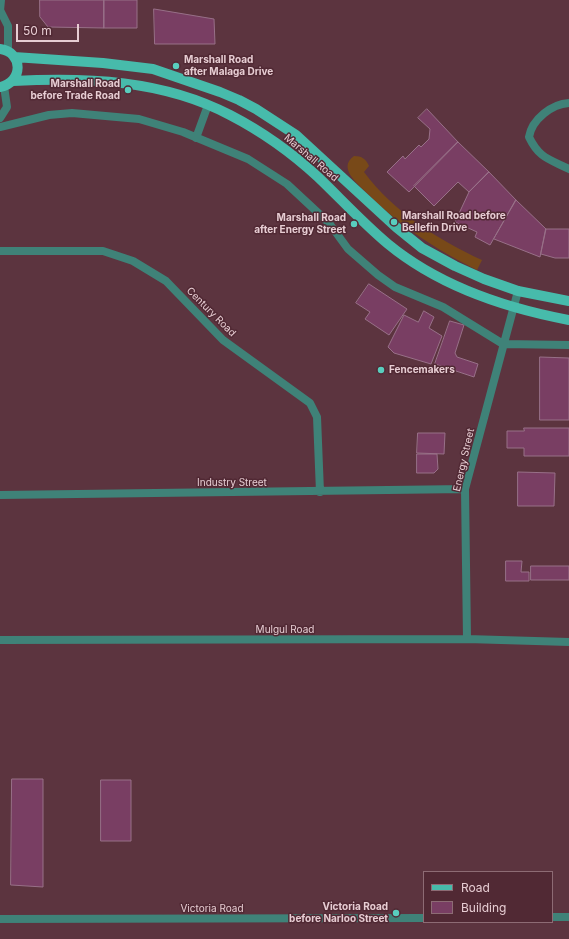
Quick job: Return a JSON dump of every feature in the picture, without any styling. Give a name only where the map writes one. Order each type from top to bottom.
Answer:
[{"type":"main road","points":[[6,85],[17,72],[18,66],[7,52]]},
{"type":"main road","name":"Marshall Road","points":[[7,52],[153,69],[220,92],[256,110],[296,135],[396,227],[422,248],[455,266],[484,279],[518,290],[569,301]]},
{"type":"main road","name":"Marshall Road","points":[[6,85],[48,79],[80,79],[127,83],[166,90],[208,105],[253,129],[285,150],[320,179],[384,240],[412,262],[442,280],[514,307],[542,315],[569,320]]},
{"type":"main road","points":[[320,179],[332,168]]},
{"type":"street","points":[[1,0],[0,11],[8,26],[7,52]]},
{"type":"street","points":[[0,134],[0,118],[7,107],[6,85]]},
{"type":"street","points":[[569,103],[556,105],[538,119],[533,126],[529,137],[537,152],[545,158],[569,169]]},
{"type":"street","points":[[196,138],[208,105]]},
{"type":"street","points":[[0,127],[49,115],[72,113],[139,119],[183,132],[248,159],[287,184],[329,223],[348,248],[378,275],[395,287],[443,307],[503,344],[569,345]]},
{"type":"street","name":"Century Road","points":[[0,251],[103,251],[133,261],[166,281],[223,340],[310,403],[317,417],[320,492]]},
{"type":"street","name":"Energy Street","points":[[467,639],[465,489],[518,290]]},
{"type":"street","name":"Industry Street","points":[[0,495],[465,489]]},
{"type":"street","name":"Mulgul Road","points":[[0,640],[467,639],[569,642]]},
{"type":"street","points":[[553,917],[569,917]]},
{"type":"street","name":"Victoria Road","points":[[0,919],[423,918]]},
{"type":"shaded area","points":[[354,156],[361,157],[367,161],[369,166],[364,172],[402,212],[433,234],[482,260],[477,270],[432,245],[379,205],[354,181],[348,171],[349,161]]},
{"type":"building","points":[[40,0],[104,0],[104,28],[48,27],[40,17]]},
{"type":"building","points":[[104,0],[137,0],[137,28],[104,28]]},
{"type":"building","points":[[154,9],[214,19],[215,44],[155,44]]},
{"type":"building","points":[[427,109],[458,142],[409,192],[387,172],[403,156],[405,159],[419,145],[421,147],[429,139],[430,129],[418,118]]},
{"type":"building","points":[[458,142],[489,172],[469,192],[458,182],[434,206],[414,186]]},
{"type":"building","points":[[489,172],[516,200],[490,245],[475,237],[477,232],[455,222],[469,192]]},
{"type":"building","points":[[516,200],[546,229],[540,257],[494,239]]},
{"type":"building","points":[[546,229],[569,229],[569,258],[555,258],[541,254]]},
{"type":"building","points":[[369,284],[407,309],[389,335],[365,319],[370,312],[356,303]]},
{"type":"building","points":[[424,311],[434,317],[429,328],[442,336],[431,364],[394,353],[388,347],[404,315],[418,322]]},
{"type":"building","points":[[450,321],[464,325],[455,353],[457,357],[478,364],[474,377],[435,364]]},
{"type":"building","points":[[540,357],[569,358],[569,420],[540,420]]},
{"type":"building","points":[[524,428],[569,428],[569,456],[524,456],[524,448],[507,448],[507,431],[524,431]]},
{"type":"building","points":[[418,433],[445,433],[444,454],[417,453]]},
{"type":"building","points":[[417,454],[437,454],[438,469],[434,473],[417,473]]},
{"type":"building","points":[[518,472],[555,473],[554,506],[518,506]]},
{"type":"building","points":[[506,561],[522,561],[521,572],[529,572],[529,581],[506,581]]},
{"type":"building","points":[[531,566],[569,566],[569,580],[531,580]]},
{"type":"building","points":[[12,779],[43,779],[43,887],[11,885]]},
{"type":"building","points":[[101,780],[131,780],[131,841],[101,841]]},
{"type":"place","name":"Marshall Road after Malaga Drive","points":[[176,66]]},
{"type":"place","name":"Marshall Road before Trade Road","points":[[128,90]]},
{"type":"place","name":"Marshall Road before Bellefin Drive","points":[[394,222]]},
{"type":"place","name":"Marshall Road after Energy Street","points":[[354,224]]},
{"type":"place","name":"Fencemakers","points":[[381,370]]},
{"type":"place","name":"Victoria Road before Narloo Street","points":[[396,913]]}]
